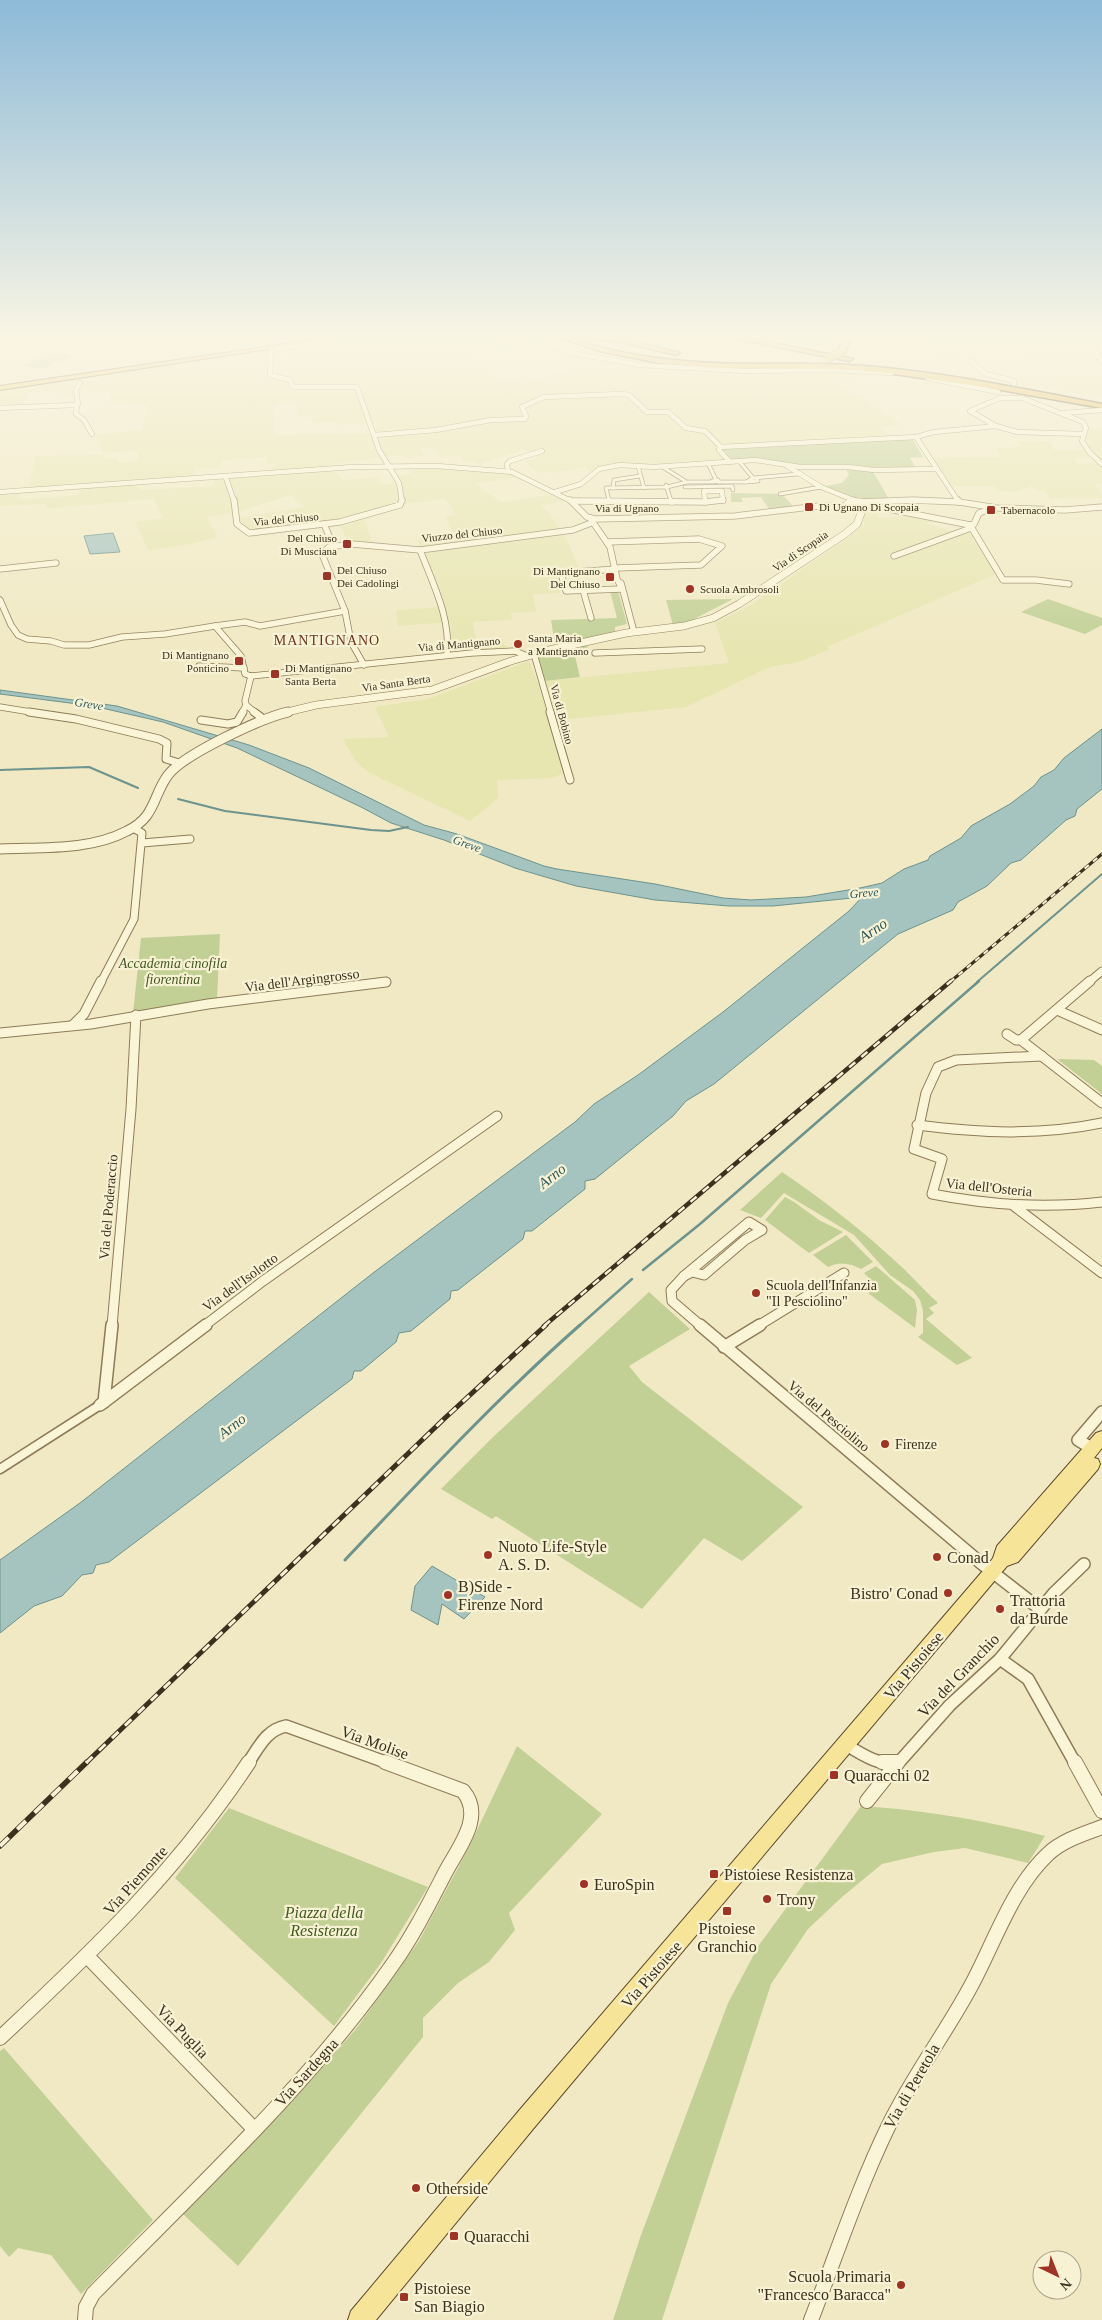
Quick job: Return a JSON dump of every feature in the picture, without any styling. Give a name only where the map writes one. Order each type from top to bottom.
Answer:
[{"type":"main road","name":"Via Pistoiese","points":[[360,2320],[532,2114],[997,1566],[1002,1551],[1099,1446]]},
{"type":"street","points":[[324,524],[362,516],[400,505],[402,502],[399,483],[379,450],[377,442]]},
{"type":"street","points":[[716,442],[721,447],[813,442]]},
{"type":"street","points":[[920,442],[959,502]]},
{"type":"street","points":[[1083,442],[1088,451],[1102,464]]},
{"type":"street","points":[[721,447],[719,450],[730,462]]},
{"type":"street","points":[[508,471],[507,464],[510,461],[542,451]]},
{"type":"street","points":[[739,461],[753,479]]},
{"type":"street","points":[[555,492],[580,484],[602,468],[620,465],[661,466],[764,461],[787,466],[848,467],[874,470],[937,468]]},
{"type":"street","points":[[573,501],[722,502],[722,491],[708,463]]},
{"type":"street","name":"Via di Ugnano","points":[[0,492],[226,478],[350,467],[437,466],[478,471],[508,471],[573,501],[591,520],[735,516],[808,506],[863,505],[913,500],[959,502],[997,508],[1071,510],[1102,507]]},
{"type":"street","points":[[638,466],[644,488]]},
{"type":"street","points":[[661,466],[685,481]]},
{"type":"street","points":[[787,466],[796,474],[850,504],[860,516]]},
{"type":"street","points":[[796,474],[800,467]]},
{"type":"street","points":[[685,487],[796,474]]},
{"type":"street","points":[[613,488],[612,482],[619,478],[640,476]]},
{"type":"street","name":"Via del Chiuso","points":[[226,478],[234,502],[234,517],[246,532],[324,524],[333,545]]},
{"type":"street","points":[[666,485],[685,481],[717,483],[732,486],[733,490]]},
{"type":"street","points":[[609,500],[606,488],[644,488],[687,482],[717,483]]},
{"type":"street","points":[[705,502],[704,491],[717,483]]},
{"type":"street","points":[[666,485],[672,502]]},
{"type":"street","points":[[780,494],[821,487]]},
{"type":"street","points":[[863,505],[971,527],[1002,580],[1048,580],[1068,584]]},
{"type":"street","name":"Via di Scopaia","points":[[634,632],[690,625],[721,615],[845,534],[857,524],[863,505]]},
{"type":"street","points":[[894,556],[971,527],[979,513],[997,508]]},
{"type":"street","points":[[591,520],[607,542],[634,632]]},
{"type":"street","name":"Viuzzo del Chiuso","points":[[333,545],[352,544],[420,550],[573,530],[591,520]]},
{"type":"street","points":[[607,542],[699,539],[722,546],[701,565],[616,568],[561,573],[566,591],[622,589]]},
{"type":"street","points":[[333,545],[322,554],[345,611],[351,642],[364,665]]},
{"type":"street","points":[[420,550],[446,620],[448,637],[447,655]]},
{"type":"street","points":[[0,570],[56,563]]},
{"type":"street","points":[[583,590],[591,618]]},
{"type":"street","points":[[0,600],[11,626],[18,636],[27,639],[51,640],[64,645],[89,645],[122,637],[165,634],[245,622],[260,626],[345,611]]},
{"type":"street","points":[[202,720],[233,724],[238,720],[246,705],[245,701],[251,676],[245,674],[239,654],[215,626]]},
{"type":"street","name":"Via di Mantignano","points":[[251,676],[447,655],[513,651],[530,655],[634,632]]},
{"type":"street","points":[[595,653],[702,649]]},
{"type":"street","name":"Via Santa Berta","points":[[179,763],[199,751],[265,720],[309,706],[437,689],[530,655]]},
{"type":"street","name":"Via di Bobino","points":[[530,655],[570,780]]},
{"type":"street","points":[[199,666],[244,668]]},
{"type":"street","points":[[246,705],[265,720]]},
{"type":"street","points":[[0,707],[76,719],[159,739],[167,743],[166,759],[179,763],[165,780],[149,815],[133,828],[113,837],[86,844],[0,849]]},
{"type":"street","points":[[73,1025],[84,1014],[134,920],[142,834],[133,828]]},
{"type":"street","points":[[142,842],[190,839]]},
{"type":"street","points":[[0,845],[21,849]]},
{"type":"street","points":[[1021,1040],[1102,971]]},
{"type":"street","name":"Via dell'Argingrosso","points":[[0,1033],[91,1024],[208,1004],[386,982]]},
{"type":"street","points":[[1057,1010],[1102,1030]]},
{"type":"street","name":"Via del Poderaccio","points":[[102,1403],[108,1375],[131,1109],[136,1015]]},
{"type":"street","points":[[1007,1034],[1016,1040],[1021,1040],[1102,1103]]},
{"type":"street","name":"Via dell'Osteria","points":[[1042,1056],[956,1060],[944,1063],[932,1076],[917,1125],[914,1149],[942,1159],[932,1194],[1014,1206],[1050,1206],[1102,1202]]},
{"type":"street","name":"Via dell'Isolotto","points":[[0,1469],[102,1403],[263,1281],[497,1116]]},
{"type":"street","points":[[917,1125],[973,1132],[1014,1134],[1070,1130],[1102,1123]]},
{"type":"street","points":[[1014,1206],[1102,1272]]},
{"type":"street","name":"Via del Pesciolino","points":[[684,1276],[692,1272],[704,1275],[745,1240],[762,1230],[749,1222],[684,1276],[672,1288],[672,1301],[724,1347],[997,1566]]},
{"type":"street","points":[[724,1347],[844,1273]]},
{"type":"street","name":"Via Pistoiese","points":[[1099,1446],[1078,1440],[1102,1412]]},
{"type":"street","name":"Via del Granchio","points":[[867,1801],[898,1762],[950,1705],[1000,1659],[1040,1609],[1084,1564]]},
{"type":"street","points":[[997,1566],[1040,1609]]},
{"type":"street","points":[[1000,1659],[1028,1678],[1102,1811]]},
{"type":"street","name":"Via Molise","points":[[275,1728],[286,1726],[464,1791]]},
{"type":"street","name":"Via Piemonte","points":[[0,2038],[129,1914],[179,1858],[229,1794],[266,1736],[275,1728]]},
{"type":"street","points":[[846,1745],[882,1762],[898,1762]]},
{"type":"street","name":"Via Sardegna","points":[[85,2320],[86,2307],[94,2294],[254,2130],[340,2033],[402,1949],[432,1898],[470,1822],[474,1809],[473,1803],[464,1791]]},
{"type":"street","name":"Via di Peretola","points":[[811,2320],[868,2172],[888,2126],[913,2078],[971,1986],[1018,1897],[1037,1865],[1060,1846],[1102,1827]]},
{"type":"street","name":"Via Puglia","points":[[87,1956],[254,2130]]},
{"type":"shaded area","points":[[99,442],[827,442],[722,449],[730,461],[648,466],[609,465],[590,472],[586,467],[554,473],[550,471],[538,473],[525,461],[539,459],[524,450],[478,464],[475,461],[464,462],[459,455],[441,457],[434,448],[420,449],[425,456],[407,459],[404,455],[334,463],[336,468],[332,469],[343,480],[378,477],[380,484],[401,483],[397,476],[412,473],[410,469],[439,467],[478,472],[506,472],[519,477],[476,484],[500,502],[557,494],[569,501],[541,505],[552,517],[568,542],[579,569],[556,570],[560,593],[533,594],[536,612],[511,613],[512,620],[473,622],[476,641],[501,640],[508,649],[454,652],[450,622],[398,626],[396,610],[441,607],[418,540],[455,537],[445,516],[456,515],[445,499],[397,505],[363,516],[373,545],[349,543],[337,520],[250,531],[239,518],[304,507],[292,495],[229,514],[206,517],[218,537],[191,544],[148,550],[136,522],[163,518],[154,499],[46,509],[46,504],[0,506],[0,493],[18,491],[21,500],[79,495],[79,487],[137,483],[140,490],[214,486],[214,479],[271,475],[271,468],[277,464],[267,464],[266,457],[222,460],[221,467],[195,469],[195,478],[29,488],[35,456],[104,455],[106,459],[117,458],[118,463],[139,461],[138,453],[142,450],[103,453]]},
{"type":"shaded area","points":[[1018,442],[1051,442],[1054,450],[1084,450],[1089,457],[1074,458],[1077,464],[1098,463],[1102,467],[1102,484],[1095,484],[1102,494],[1102,498],[1050,499],[1046,491],[1037,491],[1032,486],[1015,492],[998,491],[994,486],[953,486],[933,458],[1002,457],[996,448],[1021,447]]},
{"type":"shaded area","points":[[1086,442],[1102,442],[1102,461],[1092,452]]},
{"type":"shaded area","points":[[877,508],[879,518],[919,515],[939,519],[927,524],[961,534],[969,531],[996,574],[827,647],[830,649],[799,662],[770,667],[686,707],[549,721],[564,773],[552,778],[497,780],[498,798],[470,821],[368,772],[355,760],[343,739],[389,737],[375,707],[428,699],[529,661],[537,682],[729,663],[715,623],[751,605],[850,536],[864,524],[864,510]]},
{"type":"green space","points":[[828,442],[914,442],[923,457],[910,458],[916,468],[872,469],[843,465],[809,466],[765,460],[730,461],[721,449]]},
{"type":"green space","points":[[846,469],[872,470],[889,499],[859,500],[826,486],[842,483],[849,475]]},
{"type":"green space","points":[[731,493],[782,494],[794,507],[760,512],[759,510],[769,509],[761,497],[741,498],[743,502],[731,502]]},
{"type":"green space","points":[[610,591],[618,591],[627,624],[615,627],[615,633],[555,645],[551,620],[617,618]]},
{"type":"green space","points":[[733,599],[692,620],[673,625],[666,600]]},
{"type":"green space","points":[[1048,599],[1102,618],[1102,625],[1085,634],[1021,612]]},
{"type":"green space","points":[[586,645],[589,649],[574,652],[580,677],[545,681],[536,657],[542,655],[546,658],[578,650],[578,647]]},
{"type":"green space","name":"Accademia cinofila fiorentina","points":[[220,934],[217,1000],[133,1013],[141,938]]},
{"type":"green space","points":[[1057,1059],[1094,1060],[1102,1066],[1102,1094]]},
{"type":"green space","points":[[782,1172],[845,1218],[905,1270],[938,1303],[929,1308],[934,1313],[926,1319],[972,1358],[957,1365],[918,1337],[923,1333],[923,1311],[920,1300],[913,1291],[890,1275],[854,1235],[784,1193],[761,1218],[740,1210]]},
{"type":"green space","points":[[785,1197],[819,1220],[843,1232],[809,1253],[765,1220]]},
{"type":"green space","points":[[846,1235],[873,1262],[861,1269],[845,1264],[828,1267],[813,1255]]},
{"type":"green space","points":[[876,1266],[915,1300],[917,1310],[915,1328],[868,1293],[870,1282],[864,1273]]},
{"type":"green space","points":[[649,1292],[690,1329],[629,1366],[642,1382],[803,1507],[742,1561],[704,1538],[642,1609],[496,1516],[492,1519],[441,1489],[493,1437]]},
{"type":"green space","points":[[517,1746],[602,1814],[509,1913],[515,1930],[489,1962],[458,1983],[423,2018],[423,2037],[238,2266],[183,2214],[279,2116],[356,2029],[419,1941],[468,1849]]},
{"type":"green space","points":[[861,1806],[954,1816],[1045,1836],[1028,1863],[965,1848],[934,1852],[882,1864],[842,1897],[808,1929],[771,1984],[662,2320],[613,2320],[641,2235],[728,2003],[759,1945]]},
{"type":"green space","name":"Piazza della Resistenza","points":[[229,1808],[428,1887],[381,1963],[334,2026],[175,1878]]},
{"type":"green space","points":[[4,2048],[153,2220],[81,2294],[51,2255],[18,2248],[9,2257],[0,2246],[0,2051]]},
{"type":"water","points":[[113,533],[120,552],[90,554],[84,536]]},
{"type":"water","points":[[0,690],[117,706],[249,745],[309,768],[424,825],[457,834],[544,866],[655,884],[723,898],[751,900],[806,897],[882,883],[904,869],[928,860],[930,856],[961,838],[971,826],[1010,804],[1034,786],[1041,777],[1054,770],[1064,758],[1102,729],[1102,789],[1077,809],[1075,816],[1066,820],[1021,860],[1011,863],[987,886],[958,902],[953,910],[898,934],[714,1084],[686,1101],[673,1116],[595,1179],[585,1181],[585,1189],[532,1231],[525,1231],[523,1239],[458,1290],[451,1291],[450,1299],[411,1331],[399,1333],[396,1342],[361,1371],[354,1371],[352,1379],[109,1562],[96,1565],[93,1573],[82,1575],[62,1596],[34,1606],[0,1633],[0,1560],[80,1503],[373,1273],[575,1122],[594,1104],[638,1075],[723,1012],[849,911],[862,897],[773,906],[729,906],[655,900],[576,886],[515,868],[444,840],[391,823],[237,748],[163,722],[93,706],[0,694]]},
{"type":"water","name":"B)Side - Firenze Nord","points":[[432,1566],[485,1597],[464,1619],[442,1604],[438,1625],[411,1610],[415,1586]]},
{"type":"waterway","points":[[0,770],[89,767],[138,788]]},
{"type":"waterway","points":[[178,799],[225,811],[371,830],[389,831],[408,827]]},
{"type":"waterway","points":[[977,982],[1102,874]]},
{"type":"waterway","points":[[643,1270],[700,1224],[979,981]]},
{"type":"waterway","points":[[579,1326],[632,1279]]},
{"type":"waterway","points":[[345,1560],[489,1410],[580,1325]]},
{"type":"railway","points":[[950,982],[1102,854]]},
{"type":"railway","points":[[544,1326],[951,981]]},
{"type":"railway","points":[[86,1763],[445,1418],[546,1325]]},
{"type":"railway","points":[[0,1846],[87,1762]]},
{"type":"place","name":"Di Ugnano Di Scopaia","points":[[809,507]]},
{"type":"place","name":"Tabernacolo","points":[[991,510]]},
{"type":"place","name":"Del Chiuso Di Musciana","points":[[347,544]]},
{"type":"place","name":"Del Chiuso Dei Cadolingi","points":[[327,576]]},
{"type":"place","name":"Di Mantignano Del Chiuso","points":[[610,577]]},
{"type":"place","name":"Scuola Ambrosoli","points":[[690,589]]},
{"type":"place","name":"Santa Maria a Mantignano","points":[[518,644]]},
{"type":"place","name":"Di Mantignano Ponticino","points":[[239,661]]},
{"type":"place","name":"Di Mantignano Santa Berta","points":[[275,674]]},
{"type":"place","name":"Scuola dell'Infanzia \"Il Pesciolino\"","points":[[756,1293]]},
{"type":"place","name":"Firenze","points":[[885,1444]]},
{"type":"place","name":"Nuoto Life-Style A. S. D.","points":[[488,1555]]},
{"type":"place","name":"Conad","points":[[937,1557]]},
{"type":"place","name":"Bistro' Conad","points":[[948,1593]]},
{"type":"place","name":"B)Side - Firenze Nord","points":[[448,1595]]},
{"type":"place","name":"Trattoria da Burde","points":[[1000,1609]]},
{"type":"place","name":"Quaracchi 02","points":[[834,1775]]},
{"type":"place","name":"Pistoiese Resistenza","points":[[714,1874]]},
{"type":"place","name":"EuroSpin","points":[[584,1884]]},
{"type":"place","name":"Trony","points":[[767,1899]]},
{"type":"place","name":"Pistoiese Granchio","points":[[727,1911]]},
{"type":"place","name":"Otherside","points":[[416,2188]]},
{"type":"place","name":"Quaracchi","points":[[454,2236]]},
{"type":"place","name":"Scuola Primaria \"Francesco Baracca\"","points":[[901,2285]]},
{"type":"place","name":"Pistoiese San Biagio","points":[[404,2297]]},
{"type":"district","name":"MANTIGNANO","points":[[327,640]]},
{"type":"water label","name":"Greve","points":[[89,704]]},
{"type":"water label","name":"Greve","points":[[467,844]]},
{"type":"water label","name":"Greve","points":[[864,893]]},
{"type":"water label","name":"Arno","points":[[873,930]]},
{"type":"water label","name":"Arno","points":[[552,1176]]},
{"type":"water label","name":"Arno","points":[[232,1426]]}]
